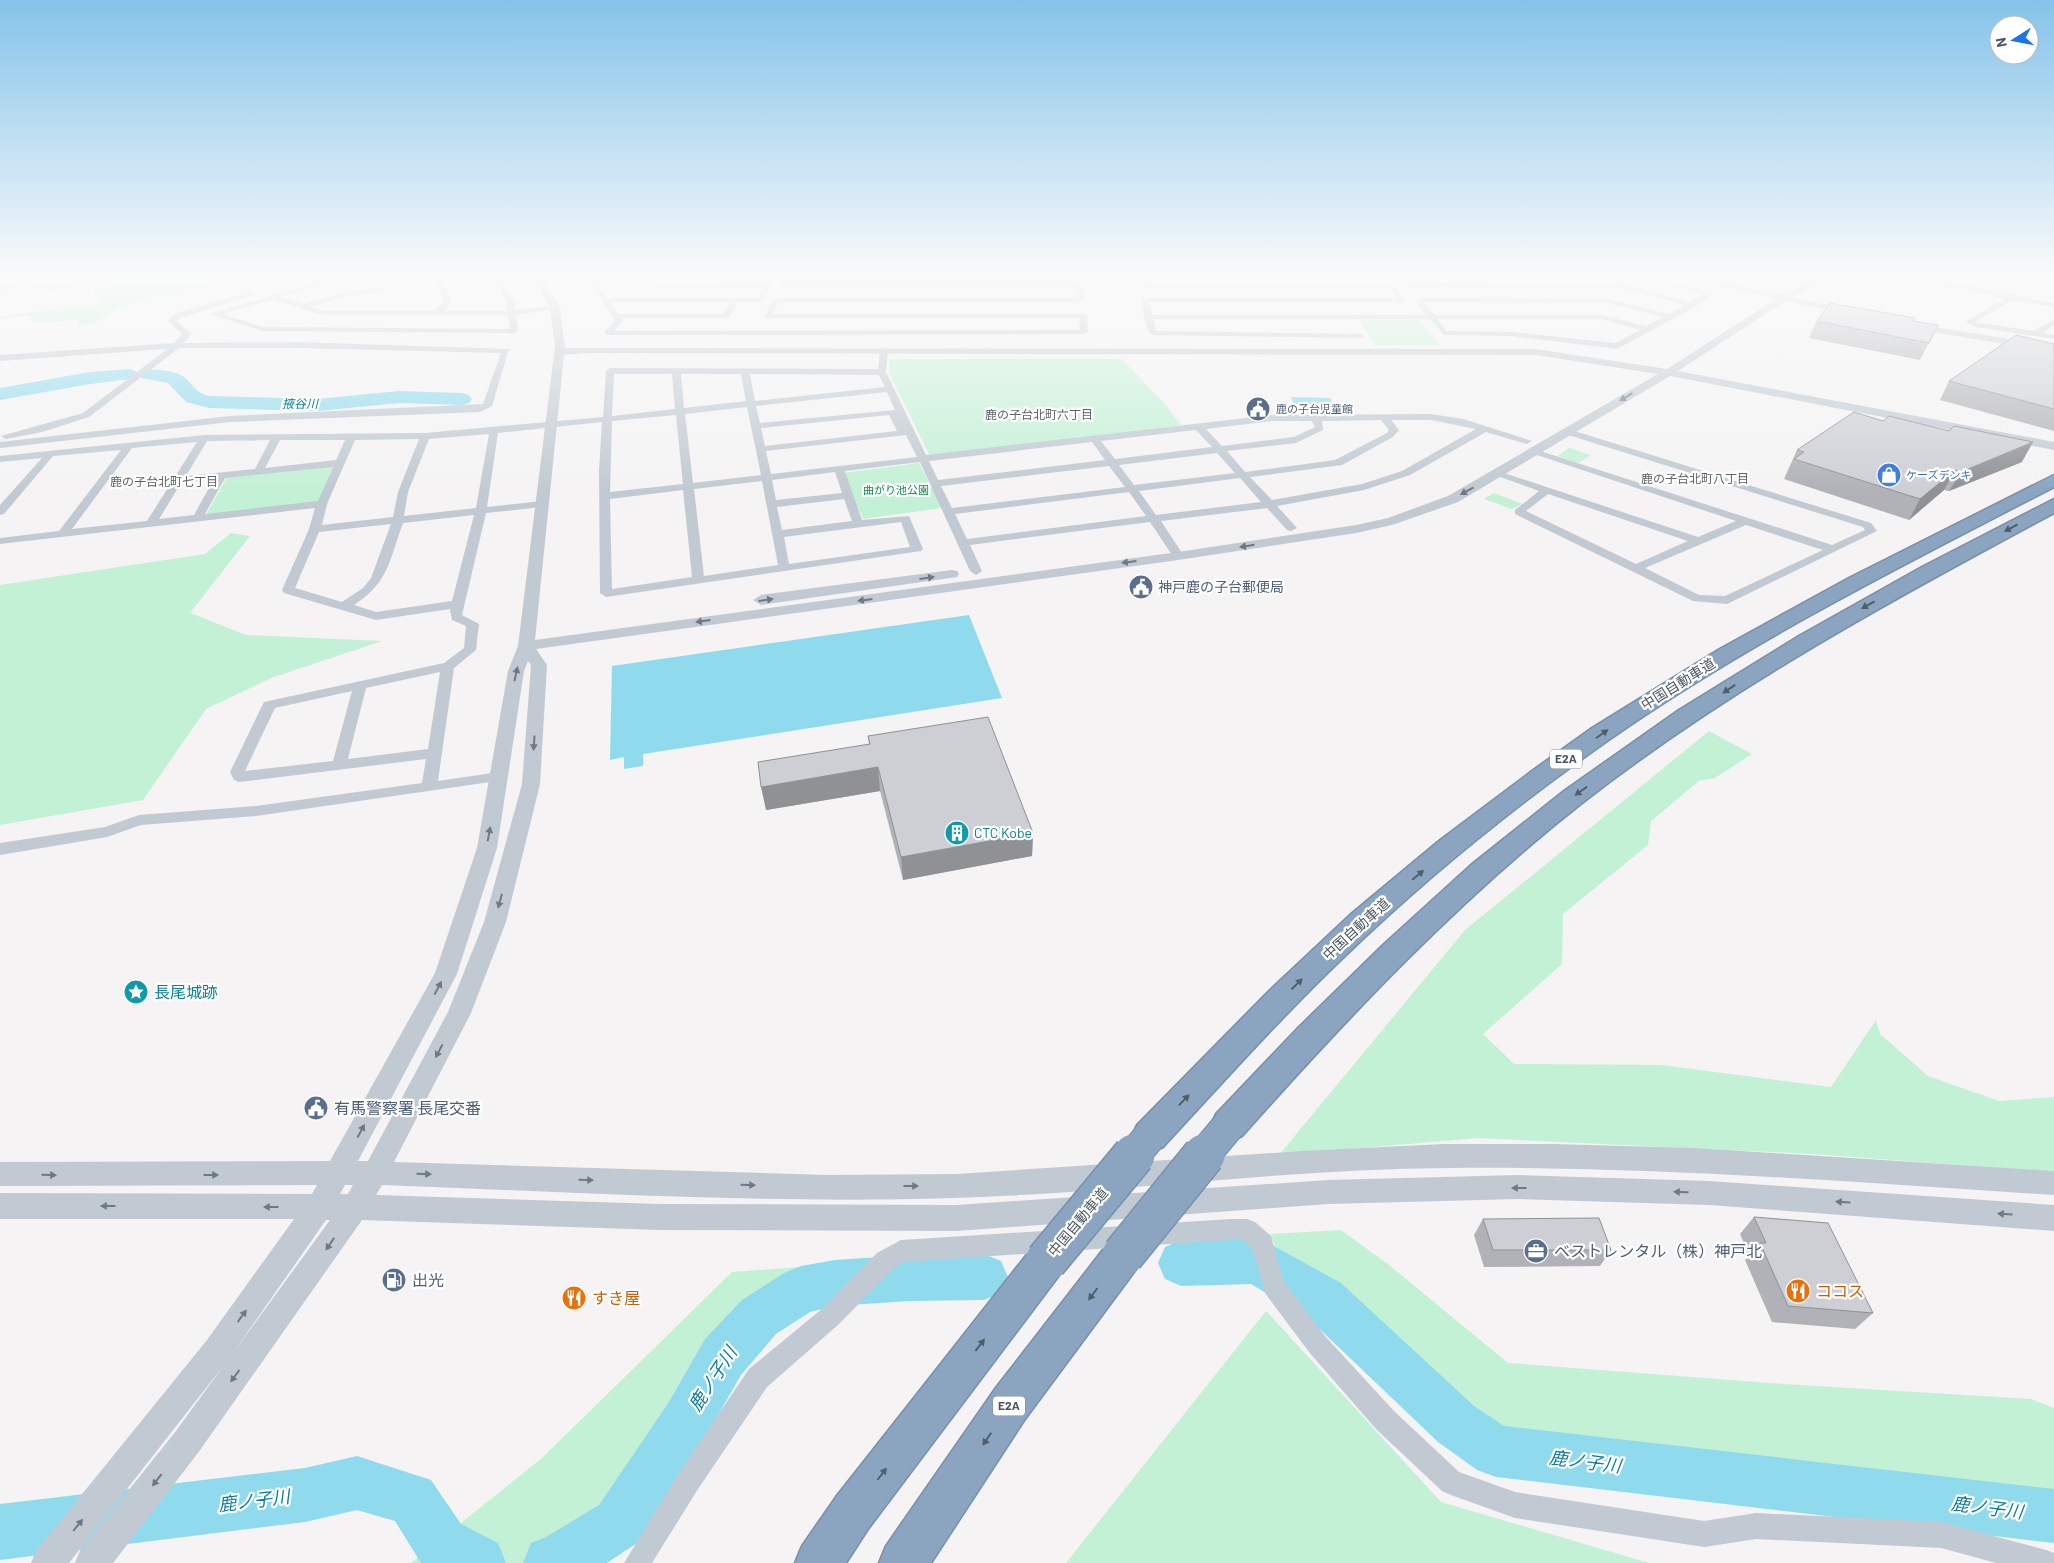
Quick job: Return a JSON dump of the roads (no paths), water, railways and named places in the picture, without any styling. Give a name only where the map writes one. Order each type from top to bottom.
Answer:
[{"type":"highway","name":"中国自動車道","points":[[819,1563],[864,1498],[1046,1261],[1150,1136],[1278,1002],[1362,922],[1460,839],[1543,775],[1636,711],[1723,657],[1891,563],[2054,480]]},
{"type":"highway","name":"E2A","points":[[903,1563],[1010,1404],[1155,1213],[1229,1125],[1315,1031],[1397,950],[1494,863],[1572,798],[1659,735],[1743,679],[1857,611],[2054,505]]},
{"type":"street","points":[[0,358],[162,347]]},
{"type":"street","points":[[0,436],[39,430],[86,415],[175,347]]},
{"type":"street","points":[[0,446],[230,418],[480,409],[487,406],[506,351],[372,347]]},
{"type":"street","points":[[48,1563],[217,1350],[319,1207],[446,974],[487,848],[516,671],[526,640],[559,347]]},
{"type":"street","points":[[1367,347],[1370,351]]},
{"type":"street","points":[[526,640],[1174,550],[1357,517],[1414,501],[1451,486],[1530,446],[1650,369],[1689,347]]},
{"type":"street","points":[[526,640],[976,571],[1356,529],[1392,521],[1453,499],[1497,474],[1530,446],[1568,432],[1668,373],[1705,347]]},
{"type":"street","points":[[2041,347],[2054,349]]},
{"type":"street","points":[[560,352],[586,350],[1536,352],[1590,358],[2054,446]]},
{"type":"street","points":[[884,351],[882,372],[976,571]]},
{"type":"street","points":[[778,534],[905,518],[917,549],[606,592],[606,496],[604,470],[610,371],[882,372]]},
{"type":"street","points":[[676,372],[698,579]]},
{"type":"street","points":[[745,372],[784,566]]},
{"type":"street","points":[[0,459],[52,452],[204,438],[351,438],[425,436],[494,431],[890,389]]},
{"type":"street","points":[[756,426],[892,412],[903,433],[761,449]]},
{"type":"street","points":[[948,512],[1338,463],[1390,435],[1394,430],[1384,417]]},
{"type":"street","points":[[606,496],[1272,418],[1431,417],[1460,421],[1485,428],[1530,446],[1745,521],[1833,549]]},
{"type":"street","points":[[935,484],[1296,440],[1320,428],[1316,418]]},
{"type":"street","points":[[1198,426],[1291,528]]},
{"type":"street","points":[[962,543],[1270,504],[1364,486],[1406,473],[1485,428]]},
{"type":"street","points":[[434,752],[239,777],[237,772],[268,705],[448,666],[470,650],[474,624],[456,617],[457,604],[480,510],[494,431]]},
{"type":"street","points":[[1547,490],[1519,512],[1697,598],[1727,600],[1871,531],[1867,525],[1568,432]]},
{"type":"street","points":[[343,607],[367,591],[377,579],[398,520],[403,492],[425,436]]},
{"type":"street","points":[[150,525],[204,438]]},
{"type":"street","points":[[351,438],[322,504],[315,529],[288,590],[376,616],[457,604]]},
{"type":"street","points":[[1094,438],[1113,462],[1174,550]]},
{"type":"street","points":[[258,472],[276,439]]},
{"type":"street","points":[[62,535],[130,444]]},
{"type":"street","points":[[0,512],[52,452]]},
{"type":"street","points":[[178,480],[340,463]]},
{"type":"street","points":[[840,468],[858,524]]},
{"type":"street","points":[[1497,474],[1699,541]]},
{"type":"street","points":[[197,519],[221,476]]},
{"type":"street","points":[[772,504],[848,495]]},
{"type":"street","points":[[0,542],[322,504]]},
{"type":"street","points":[[315,529],[542,504]]},
{"type":"street","points":[[1636,568],[1745,521]]},
{"type":"street","points":[[92,1563],[187,1442],[314,1267],[355,1207],[375,1173],[459,1013],[495,922],[531,784],[539,665],[526,640]]},
{"type":"street","points":[[429,788],[448,666]]},
{"type":"street","points":[[339,764],[360,685]]},
{"type":"street","points":[[0,849],[107,832],[139,820],[256,810],[499,777]]},
{"type":"street","points":[[0,1174],[375,1173],[720,1185],[956,1186],[1444,1156],[1554,1156],[1696,1160],[2054,1183]]},
{"type":"street","points":[[0,1206],[355,1207],[660,1217],[956,1218],[1328,1192],[1518,1188],[1709,1192],[2054,1218]]},
{"type":"street","points":[[636,1563],[688,1480],[758,1378],[831,1316],[885,1261],[901,1251],[1247,1229],[1263,1244],[1274,1285],[1317,1344],[1386,1420],[1451,1482],[1515,1505],[1704,1534],[1756,1526],[1941,1535],[2046,1563]]},
{"type":"water","points":[[1291,397],[1330,398],[1334,405],[1294,405]]},
{"type":"water","points":[[969,615],[1002,698],[643,754],[643,766],[624,769],[624,757],[610,760],[612,666]]},
{"type":"waterway","name":"掖谷川","points":[[0,394],[90,378],[130,374]]},
{"type":"waterway","name":"掖谷川","points":[[147,374],[174,379],[193,398],[209,402],[317,405],[399,397],[462,399]]},
{"type":"waterway","name":"鹿ノ子川","points":[[1181,1263],[1256,1261],[1324,1300],[1456,1424],[1496,1451],[2054,1516]]},
{"type":"waterway","name":"鹿ノ子川","points":[[551,1563],[559,1561],[618,1524],[687,1420],[723,1357],[759,1317],[801,1290],[835,1283],[909,1278],[984,1277]]},
{"type":"waterway","name":"鹿ノ子川","points":[[0,1532],[305,1495],[357,1483],[412,1499],[441,1544],[478,1563]]},
{"type":"place","name":"鹿の子台児童館","points":[[1258,409]]},
{"type":"place","name":"ケーズデンキ","points":[[1889,475]]},
{"type":"place","name":"神戸鹿の子台郵便局","points":[[1141,587]]},
{"type":"place","name":"CTC Kobe","points":[[957,833]]},
{"type":"place","name":"長尾城跡","points":[[136,992]]},
{"type":"place","name":"有馬警察署 長尾交番","points":[[316,1108]]},
{"type":"place","name":"ベストレンタル（株）神戸北","points":[[1536,1251]]},
{"type":"place","name":"出光","points":[[394,1280]]},
{"type":"place","name":"ココス","points":[[1798,1291]]},
{"type":"place","name":"すき屋","points":[[574,1298]]},
{"type":"district","name":"鹿の子台北町六丁目","points":[[1039,415]]},
{"type":"district","name":"鹿の子台北町八丁目","points":[[1695,479]]},
{"type":"district","name":"鹿の子台北町七丁目","points":[[164,482]]},
{"type":"park label","name":"曲がり池公園","points":[[896,490]]}]
